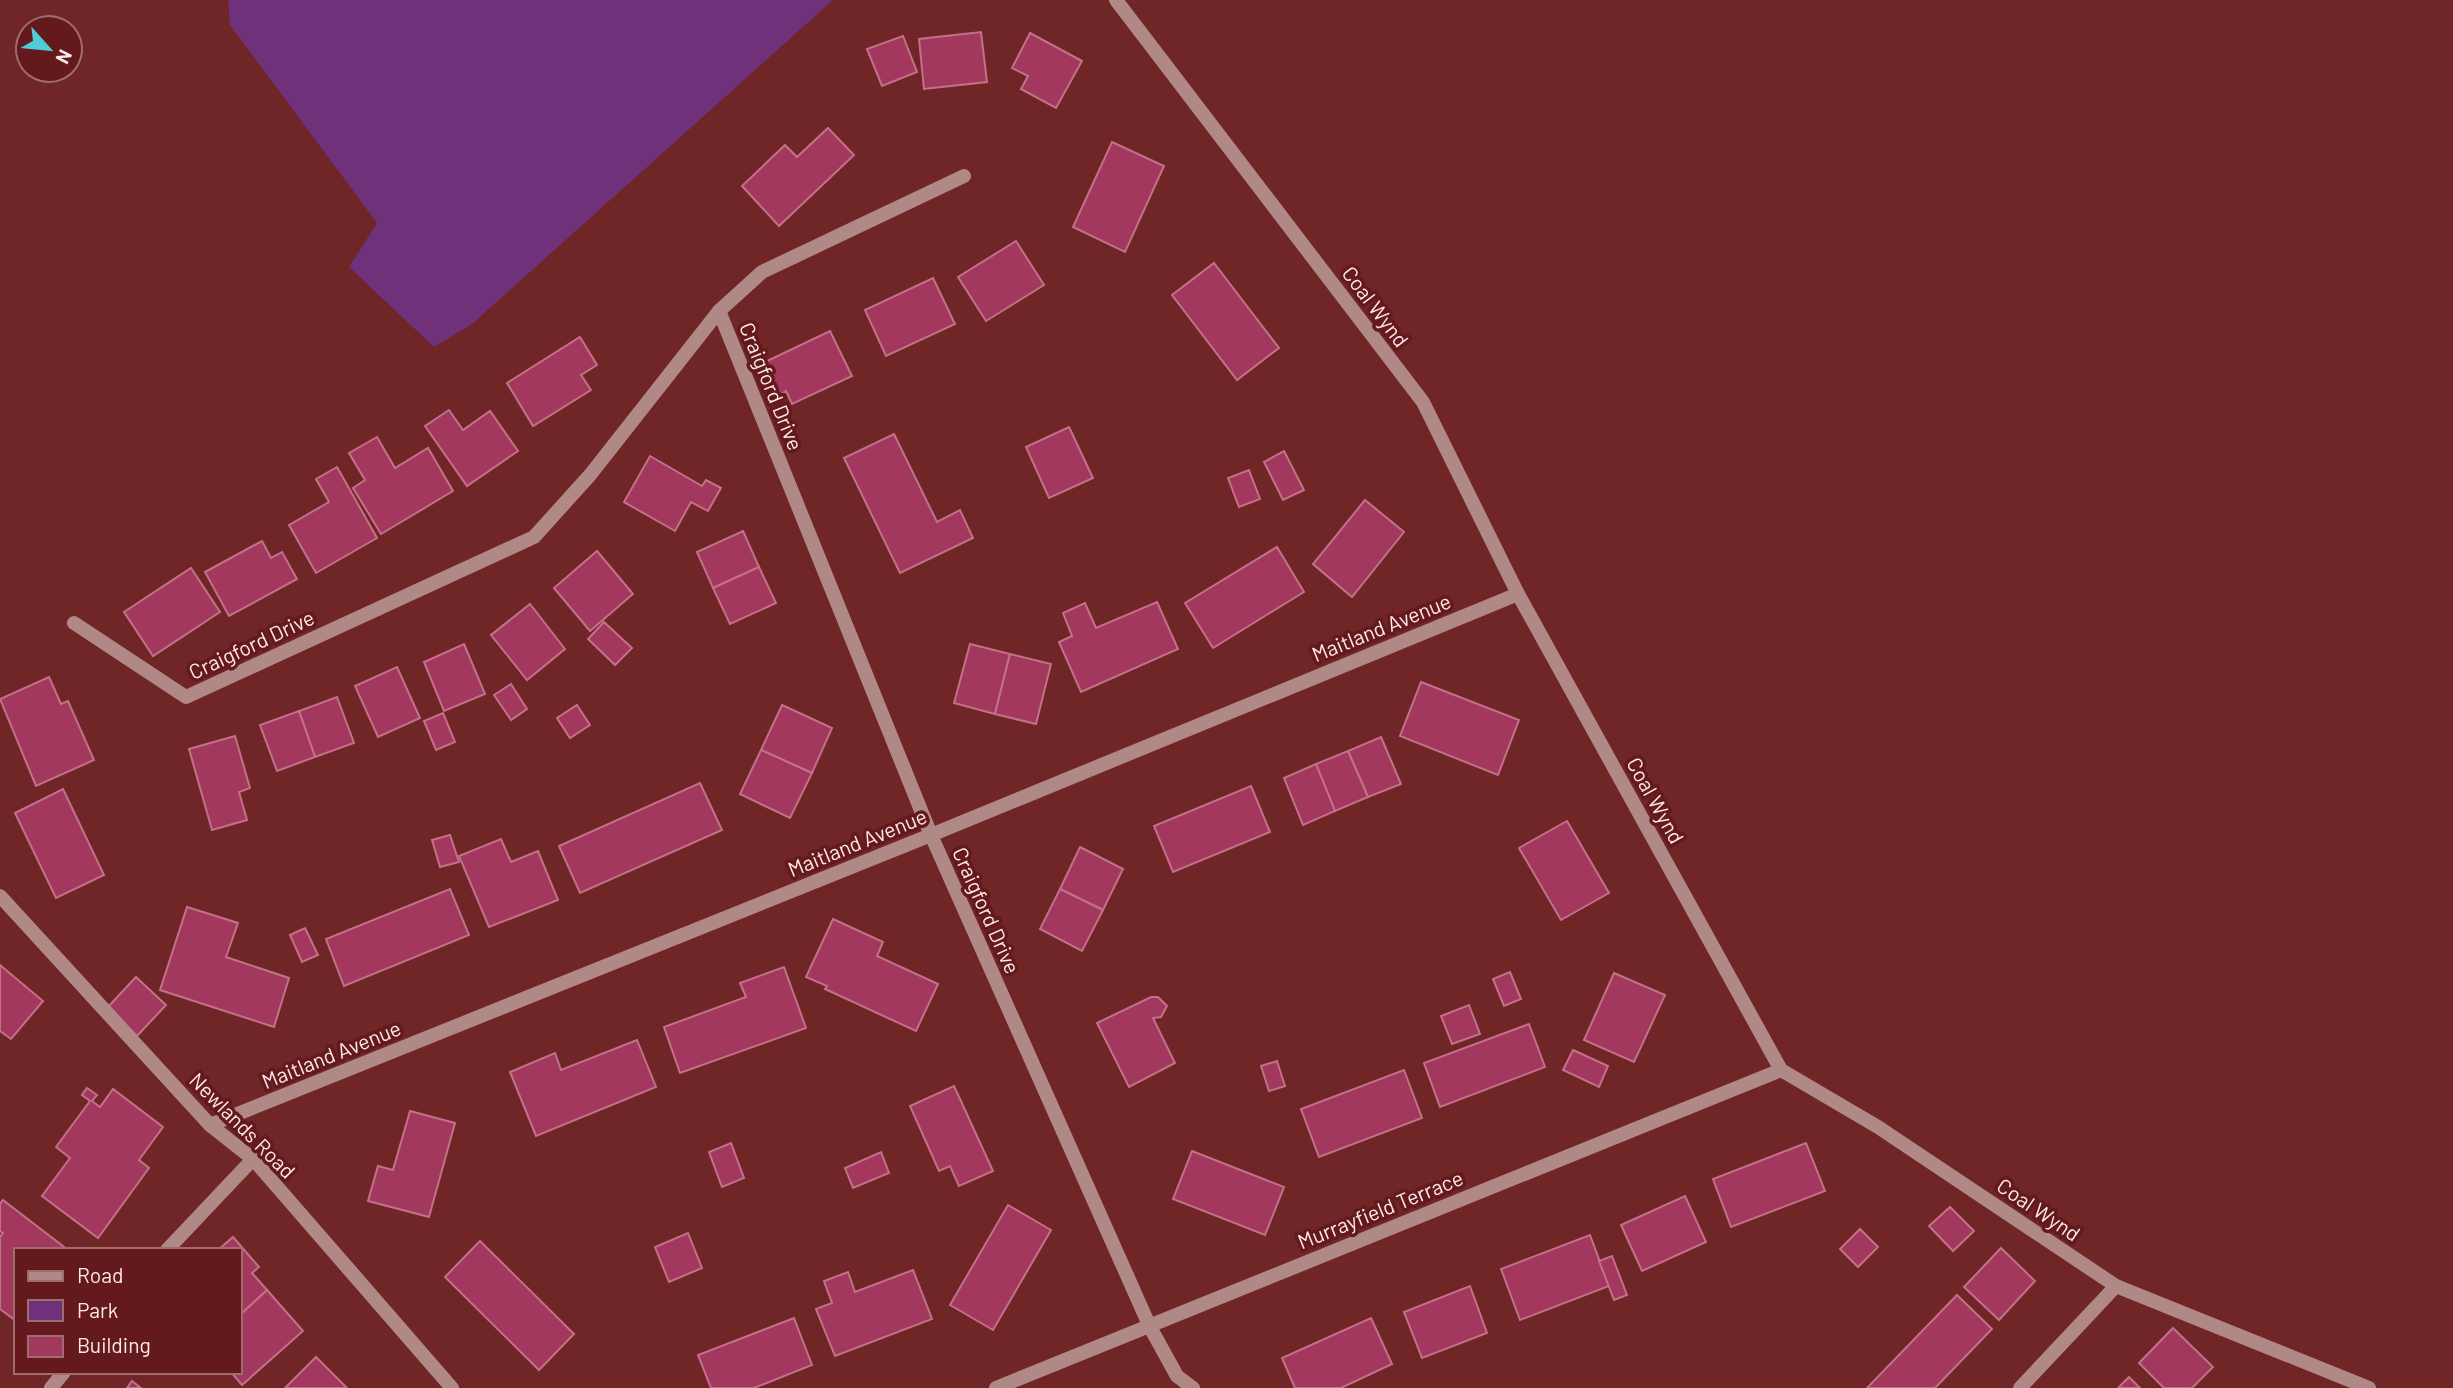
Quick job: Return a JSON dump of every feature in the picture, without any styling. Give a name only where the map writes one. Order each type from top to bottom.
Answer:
[{"type":"street","name":"Coal Wynd","points":[[1116,0],[1423,402],[1518,593],[1781,1070],[1878,1127],[2116,1286],[2369,1388]]},
{"type":"street","name":"Craigford Drive","points":[[74,623],[186,697],[534,537],[590,475],[719,311],[762,272],[964,176]]},
{"type":"street","name":"Craigford Drive","points":[[719,311],[931,835],[1150,1327],[1177,1376],[1193,1388]]},
{"type":"street","name":"Maitland Avenue","points":[[210,1125],[931,835],[1518,593]]},
{"type":"street","name":"Newlands Road","points":[[0,895],[210,1125],[253,1159],[452,1388]]},
{"type":"street","name":"Murrayfield Terrace","points":[[996,1388],[1781,1070]]},
{"type":"street","points":[[169,1248],[253,1159]]},
{"type":"street","points":[[2020,1388],[2116,1286]]},
{"type":"street","points":[[51,1388],[62,1374]]},
{"type":"green space","points":[[228,0],[833,0],[472,324],[434,347],[349,267],[377,223],[230,25]]},
{"type":"building","points":[[981,32],[987,82],[924,89],[919,39]]},
{"type":"building","points":[[1030,33],[1082,61],[1056,108],[1021,89],[1028,76],[1012,68]]},
{"type":"building","points":[[903,36],[917,72],[882,86],[867,49]]},
{"type":"building","points":[[828,128],[854,155],[779,226],[742,186],[785,145],[797,157]]},
{"type":"building","points":[[1112,142],[1164,166],[1125,252],[1073,227]]},
{"type":"building","points":[[1016,241],[1044,285],[986,321],[958,277]]},
{"type":"building","points":[[1214,263],[1279,348],[1237,380],[1172,295]]},
{"type":"building","points":[[933,278],[955,324],[886,356],[865,310]]},
{"type":"building","points":[[830,331],[852,376],[792,404],[786,391],[779,396],[763,363]]},
{"type":"building","points":[[580,337],[597,365],[581,375],[591,390],[533,426],[507,383]]},
{"type":"building","points":[[449,410],[463,430],[490,411],[518,451],[467,486],[425,426]]},
{"type":"building","points":[[1069,427],[1093,478],[1049,498],[1026,447]]},
{"type":"building","points":[[894,434],[937,522],[960,510],[973,538],[900,573],[844,458]]},
{"type":"building","points":[[377,437],[395,468],[428,448],[453,491],[381,534],[353,488],[365,480],[349,453]]},
{"type":"building","points":[[1284,451],[1304,490],[1283,500],[1264,462]]},
{"type":"building","points":[[650,456],[702,486],[706,480],[721,488],[708,511],[691,502],[675,531],[624,502]]},
{"type":"building","points":[[337,467],[377,538],[316,573],[289,525],[329,502],[316,479]]},
{"type":"building","points":[[1249,470],[1260,499],[1239,507],[1228,478]]},
{"type":"building","points":[[1365,500],[1404,532],[1352,597],[1313,564]]},
{"type":"building","points":[[743,531],[759,567],[713,588],[697,552]]},
{"type":"building","points":[[262,541],[271,558],[282,552],[297,579],[229,616],[205,572]]},
{"type":"building","points":[[1277,547],[1304,592],[1213,648],[1185,603]]},
{"type":"building","points":[[597,551],[633,594],[590,631],[554,588]]},
{"type":"building","points":[[759,567],[776,603],[730,624],[713,588]]},
{"type":"building","points":[[191,568],[220,612],[153,656],[124,612]]},
{"type":"building","points":[[1157,602],[1178,649],[1081,692],[1059,642],[1072,636],[1063,613],[1085,603],[1096,628]]},
{"type":"building","points":[[530,604],[565,649],[527,680],[491,635]]},
{"type":"building","points":[[604,622],[632,648],[615,665],[588,639]]},
{"type":"building","points":[[464,644],[485,694],[444,711],[424,662]]},
{"type":"building","points":[[970,644],[1010,654],[995,714],[954,703]]},
{"type":"building","points":[[1010,654],[1051,664],[1036,724],[995,714]]},
{"type":"building","points":[[397,667],[420,718],[378,737],[355,686]]},
{"type":"building","points":[[49,677],[61,704],[68,701],[94,760],[36,786],[0,699]]},
{"type":"building","points":[[1421,682],[1519,720],[1498,775],[1400,736]]},
{"type":"building","points":[[511,684],[527,709],[511,720],[494,695]]},
{"type":"building","points":[[337,697],[354,743],[315,757],[299,711]]},
{"type":"building","points":[[577,705],[590,725],[570,738],[557,718]]},
{"type":"building","points":[[782,705],[832,728],[812,773],[761,750]]},
{"type":"building","points":[[299,711],[315,757],[277,771],[260,725]]},
{"type":"building","points":[[443,713],[455,742],[436,750],[424,721]]},
{"type":"building","points":[[235,736],[250,788],[239,792],[247,820],[212,830],[189,749]]},
{"type":"building","points":[[1381,737],[1401,784],[1368,797],[1348,751]]},
{"type":"building","points":[[761,750],[812,773],[790,818],[740,794]]},
{"type":"building","points":[[1348,751],[1368,797],[1335,811],[1316,764]]},
{"type":"building","points":[[1316,764],[1335,811],[1303,825],[1284,778]]},
{"type":"building","points":[[700,783],[722,830],[580,893],[559,846]]},
{"type":"building","points":[[1251,786],[1270,832],[1173,872],[1154,826]]},
{"type":"building","points":[[63,789],[104,875],[56,898],[15,813]]},
{"type":"building","points":[[1567,821],[1609,893],[1561,920],[1519,848]]},
{"type":"building","points":[[450,835],[459,862],[440,867],[432,840]]},
{"type":"building","points":[[501,839],[511,862],[538,851],[558,900],[489,927],[459,856]]},
{"type":"building","points":[[1080,847],[1123,869],[1103,910],[1060,889]]},
{"type":"building","points":[[450,889],[469,935],[344,986],[326,939]]},
{"type":"building","points":[[1060,889],[1103,910],[1082,951],[1040,929]]},
{"type":"building","points":[[187,907],[238,923],[226,957],[289,978],[274,1027],[160,990]]},
{"type":"building","points":[[833,919],[883,942],[877,956],[938,984],[916,1031],[825,989],[827,986],[806,977]]},
{"type":"building","points":[[305,928],[318,955],[302,962],[290,935]]},
{"type":"building","points":[[0,965],[43,1001],[11,1039],[0,1031]]},
{"type":"building","points":[[784,967],[806,1028],[680,1073],[664,1027],[746,997],[740,983]]},
{"type":"building","points":[[1510,972],[1521,999],[1504,1006],[1493,979]]},
{"type":"building","points":[[1614,973],[1665,995],[1634,1062],[1584,1040]]},
{"type":"building","points":[[136,977],[166,1005],[137,1036],[107,1008]]},
{"type":"building","points":[[1151,997],[1158,997],[1167,1006],[1161,1017],[1153,1018],[1175,1063],[1129,1087],[1097,1023]]},
{"type":"building","points":[[1469,1005],[1480,1034],[1452,1044],[1441,1016]]},
{"type":"building","points":[[1529,1024],[1545,1067],[1440,1107],[1424,1063]]},
{"type":"building","points":[[637,1040],[656,1087],[536,1136],[510,1072],[555,1053],[561,1070]]},
{"type":"building","points":[[1573,1050],[1608,1066],[1599,1087],[1563,1070]]},
{"type":"building","points":[[1277,1061],[1285,1086],[1269,1091],[1261,1066]]},
{"type":"building","points":[[1404,1070],[1422,1118],[1319,1157],[1301,1109]]},
{"type":"building","points":[[954,1086],[993,1171],[959,1186],[950,1166],[939,1171],[910,1106]]},
{"type":"building","points":[[87,1088],[97,1095],[92,1101],[100,1107],[113,1089],[163,1127],[139,1160],[149,1168],[98,1238],[42,1196],[70,1158],[56,1147],[90,1101],[82,1095]]},
{"type":"building","points":[[410,1111],[455,1123],[429,1217],[368,1201],[378,1166],[393,1170]]},
{"type":"building","points":[[731,1143],[744,1178],[722,1187],[709,1152]]},
{"type":"building","points":[[1806,1143],[1825,1191],[1731,1227],[1713,1179]]},
{"type":"building","points":[[1192,1151],[1284,1187],[1265,1235],[1173,1199]]},
{"type":"building","points":[[881,1152],[889,1173],[853,1188],[845,1168]]},
{"type":"building","points":[[1685,1196],[1706,1242],[1642,1271],[1621,1225]]},
{"type":"building","points":[[3,1200],[65,1248],[14,1248],[14,1320],[0,1309],[0,1237],[3,1233],[0,1231],[0,1204]]},
{"type":"building","points":[[1008,1205],[1051,1230],[993,1330],[950,1305]]},
{"type":"building","points":[[1950,1207],[1974,1231],[1953,1251],[1929,1226]]},
{"type":"building","points":[[1860,1229],[1878,1247],[1858,1267],[1840,1249]]},
{"type":"building","points":[[688,1233],[702,1268],[669,1282],[655,1247]]},
{"type":"building","points":[[1590,1235],[1609,1286],[1520,1320],[1501,1269]]},
{"type":"building","points":[[233,1237],[259,1267],[252,1273],[267,1290],[242,1313],[242,1248],[220,1248]]},
{"type":"building","points":[[480,1241],[574,1334],[539,1370],[445,1277]]},
{"type":"building","points":[[2001,1248],[2035,1281],[1999,1320],[1964,1287]]},
{"type":"building","points":[[1612,1256],[1627,1295],[1614,1300],[1599,1261]]},
{"type":"building","points":[[913,1270],[932,1319],[835,1356],[816,1309],[832,1303],[824,1281],[848,1272],[855,1292]]},
{"type":"building","points":[[1470,1286],[1487,1333],[1422,1358],[1404,1312]]},
{"type":"building","points":[[267,1290],[303,1331],[242,1385],[233,1374],[242,1374],[242,1313]]},
{"type":"building","points":[[1957,1295],[1992,1329],[1935,1388],[1867,1388]]},
{"type":"building","points":[[794,1318],[812,1365],[754,1388],[711,1388],[698,1355]]},
{"type":"building","points":[[1371,1318],[1392,1364],[1341,1388],[1295,1388],[1282,1358]]},
{"type":"building","points":[[2173,1328],[2213,1367],[2192,1388],[2164,1388],[2139,1363]]},
{"type":"building","points":[[316,1357],[347,1388],[285,1388]]},
{"type":"building","points":[[2129,1377],[2140,1388],[2118,1388]]},
{"type":"building","points":[[132,1381],[141,1388],[127,1388]]}]
